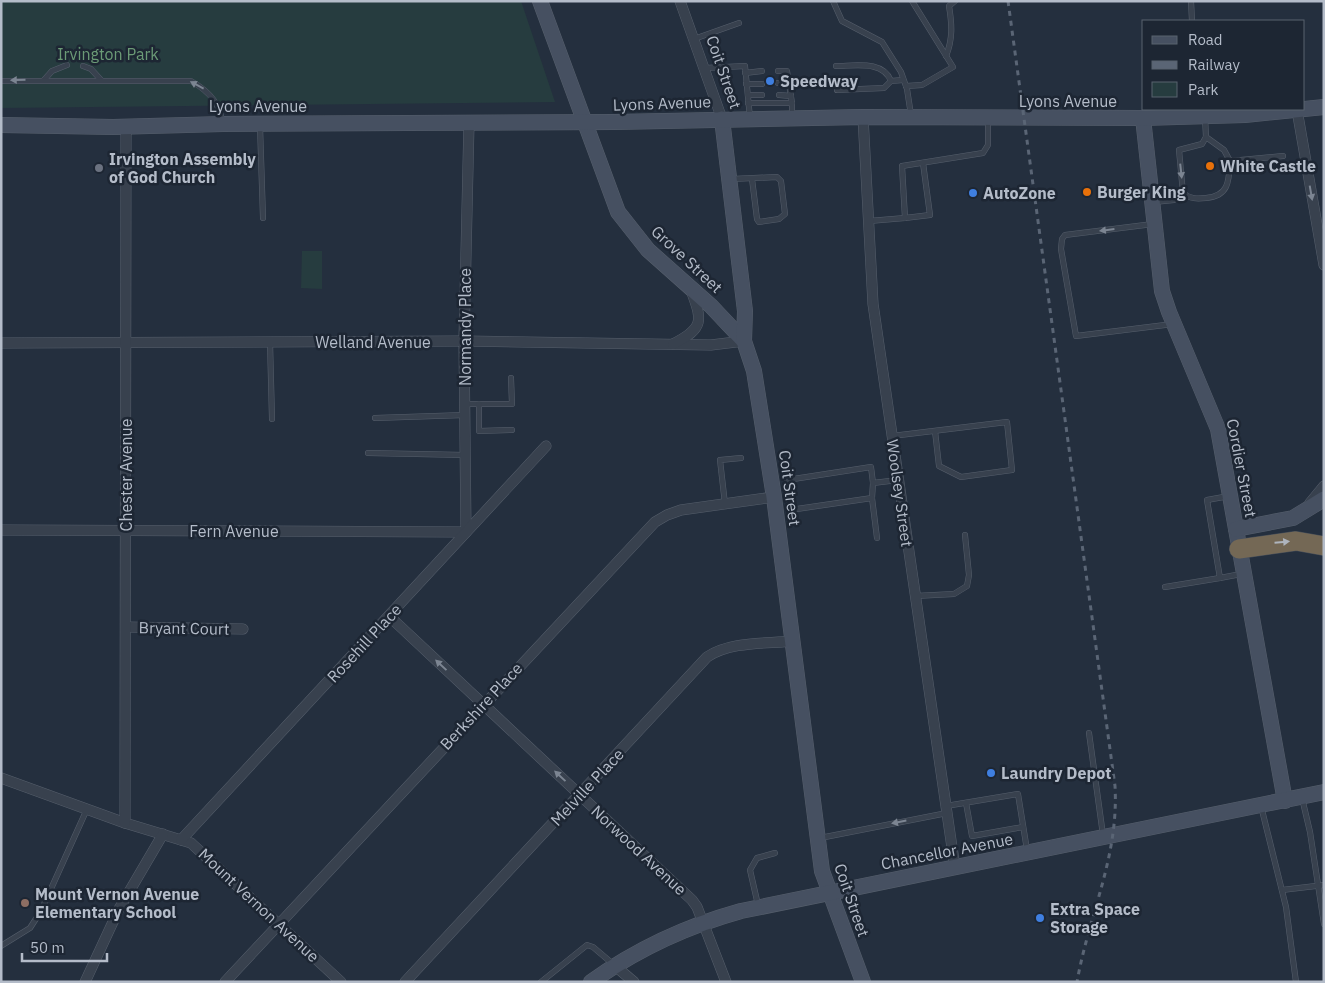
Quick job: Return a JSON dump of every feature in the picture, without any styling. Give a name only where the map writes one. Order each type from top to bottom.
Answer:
[{"type":"highway","points":[[1239,549],[1296,541],[1324,546]]},
{"type":"main road","name":"Grove Street","points":[[540,1],[583,122],[618,212],[648,250],[724,318],[744,341]]},
{"type":"main road","name":"Lyons Avenue","points":[[1305,109],[1324,107]]},
{"type":"main road","name":"Lyons Avenue","points":[[1,125],[126,126],[583,122],[750,118],[792,110],[863,117],[988,119],[1143,118],[1296,110]]},
{"type":"main road","name":"Cordier Street","points":[[1143,118],[1162,291],[1173,324],[1214,415],[1285,801]]},
{"type":"main road","name":"Coit Street","points":[[722,119],[745,311],[744,341],[754,371],[774,497],[822,871],[863,982]]},
{"type":"main road","points":[[1236,529],[1283,520],[1301,514],[1324,499]]},
{"type":"main road","name":"Chancellor Avenue","points":[[591,982],[614,965],[666,938],[703,923],[759,908],[1324,792]]},
{"type":"street","name":"Coit Street","points":[[680,1],[722,119]]},
{"type":"street","points":[[1296,110],[1320,216],[1324,265]]},
{"type":"street","name":"Woolsey Street","points":[[863,117],[873,304],[955,868]]},
{"type":"street","name":"Normandy Place","points":[[466,532],[464,341],[469,123]]},
{"type":"street","name":"Chester Avenue","points":[[125,823],[126,126]]},
{"type":"street","points":[[670,345],[687,337],[698,326],[700,316],[689,285]]},
{"type":"street","name":"Welland Avenue","points":[[1,342],[464,341],[711,345],[744,341]]},
{"type":"street","name":"Rosehill Place","points":[[181,840],[546,446]]},
{"type":"street","points":[[1283,520],[1303,509],[1324,486]]},
{"type":"street","name":"Berkshire Place","points":[[225,982],[278,923],[655,522],[681,510],[774,497]]},
{"type":"street","name":"Fern Avenue","points":[[1,530],[466,532]]},
{"type":"street","name":"Norwood Avenue","points":[[389,616],[692,900],[726,982]]},
{"type":"street","name":"Bryant Court","points":[[126,627],[242,629]]},
{"type":"street","name":"Melville Place","points":[[406,982],[707,657],[716,651],[728,648],[793,641]]},
{"type":"street","name":"Mount Vernon Avenue","points":[[1,778],[125,823],[181,840],[197,848],[341,982]]},
{"type":"street","points":[[85,982],[119,909],[163,834]]},
{"type":"street","points":[[614,965],[634,982]]},
{"type":"lane","points":[[833,1],[842,21],[882,42],[906,86],[912,118]]},
{"type":"lane","points":[[906,86],[922,85],[953,67],[912,1]]},
{"type":"lane","points":[[946,56],[950,45],[952,27],[949,6],[955,1]]},
{"type":"lane","points":[[1191,1],[1192,20]]},
{"type":"lane","points":[[694,39],[739,24]]},
{"type":"lane","points":[[44,80],[52,71],[67,65]]},
{"type":"lane","points":[[83,66],[91,68],[101,80]]},
{"type":"lane","points":[[704,68],[745,66],[750,118]]},
{"type":"lane","points":[[836,66],[880,67],[888,72],[891,80]]},
{"type":"lane","points":[[748,103],[792,110],[788,71],[778,71]]},
{"type":"lane","points":[[745,73],[762,72]]},
{"type":"lane","points":[[837,90],[884,88],[891,80],[903,80]]},
{"type":"lane","points":[[1,81],[191,81],[204,88],[216,103],[222,124]]},
{"type":"lane","points":[[778,83],[789,83]]},
{"type":"lane","points":[[746,84],[762,84]]},
{"type":"lane","points":[[748,95],[762,95]]},
{"type":"lane","points":[[778,95],[791,96]]},
{"type":"lane","points":[[1183,193],[1196,199],[1214,197],[1223,193],[1229,183],[1230,161],[1224,150],[1206,137],[1201,114]]},
{"type":"lane","points":[[905,218],[902,166],[983,154],[988,145],[988,119]]},
{"type":"lane","points":[[260,124],[263,218]]},
{"type":"lane","points":[[1183,193],[1178,150],[1202,144],[1206,137]]},
{"type":"lane","points":[[1230,161],[1283,156]]},
{"type":"lane","points":[[869,221],[930,215],[923,162]]},
{"type":"lane","points":[[729,179],[752,178],[777,177],[781,181],[785,214],[779,219],[759,222],[756,219],[752,178]]},
{"type":"lane","points":[[1153,202],[1174,200],[1183,193]]},
{"type":"lane","points":[[1155,224],[1065,235],[1062,239],[1061,250],[1076,336],[1173,324]]},
{"type":"lane","points":[[270,342],[272,419]]},
{"type":"lane","points":[[375,418],[412,419],[419,416],[465,410],[479,404],[512,404],[511,378]]},
{"type":"lane","points":[[479,404],[479,431],[512,430]]},
{"type":"lane","points":[[892,436],[1007,422],[1012,470],[961,477],[939,466],[936,431]]},
{"type":"lane","points":[[368,453],[465,455]]},
{"type":"lane","points":[[725,504],[720,460],[741,458]]},
{"type":"lane","points":[[872,498],[790,510],[787,480],[871,467],[874,483],[872,498],[877,538]]},
{"type":"lane","points":[[874,483],[898,480]]},
{"type":"lane","points":[[1220,578],[1207,500],[1230,496]]},
{"type":"lane","points":[[915,596],[954,594],[967,586],[969,575],[965,535]]},
{"type":"lane","points":[[1165,587],[1244,574]]},
{"type":"lane","points":[[1089,733],[1103,838]]},
{"type":"lane","points":[[818,838],[946,810],[966,803],[1018,794],[1028,853]]},
{"type":"lane","points":[[1302,798],[1321,885],[1324,924]]},
{"type":"lane","points":[[966,803],[972,836],[1023,827]]},
{"type":"lane","points":[[1261,806],[1282,890],[1296,982]]},
{"type":"lane","points":[[1,946],[30,928],[41,911],[87,809]]},
{"type":"lane","points":[[759,908],[750,870],[757,858],[775,853]]},
{"type":"lane","points":[[1282,890],[1321,885]]},
{"type":"lane","points":[[541,982],[586,945],[593,947],[614,965]]},
{"type":"green space","name":"Irvington Park","points":[[1,1],[521,1],[555,102],[1,108]]},
{"type":"green space","points":[[302,251],[322,251],[322,289],[301,288]]},
{"type":"railway","points":[[1008,1],[1115,786],[1115,812],[1108,861],[1077,982]]},
{"type":"place","name":"Speedway","points":[[770,81]]},
{"type":"place","name":"White Castle","points":[[1210,166]]},
{"type":"place","name":"Irvington Assembly of God Church","points":[[99,168]]},
{"type":"place","name":"Burger King","points":[[1087,192]]},
{"type":"place","name":"AutoZone","points":[[973,193]]},
{"type":"place","name":"Laundry Depot","points":[[991,773]]},
{"type":"place","name":"Mount Vernon Avenue Elementary School","points":[[25,903]]},
{"type":"place","name":"Extra Space Storage","points":[[1040,918]]}]
